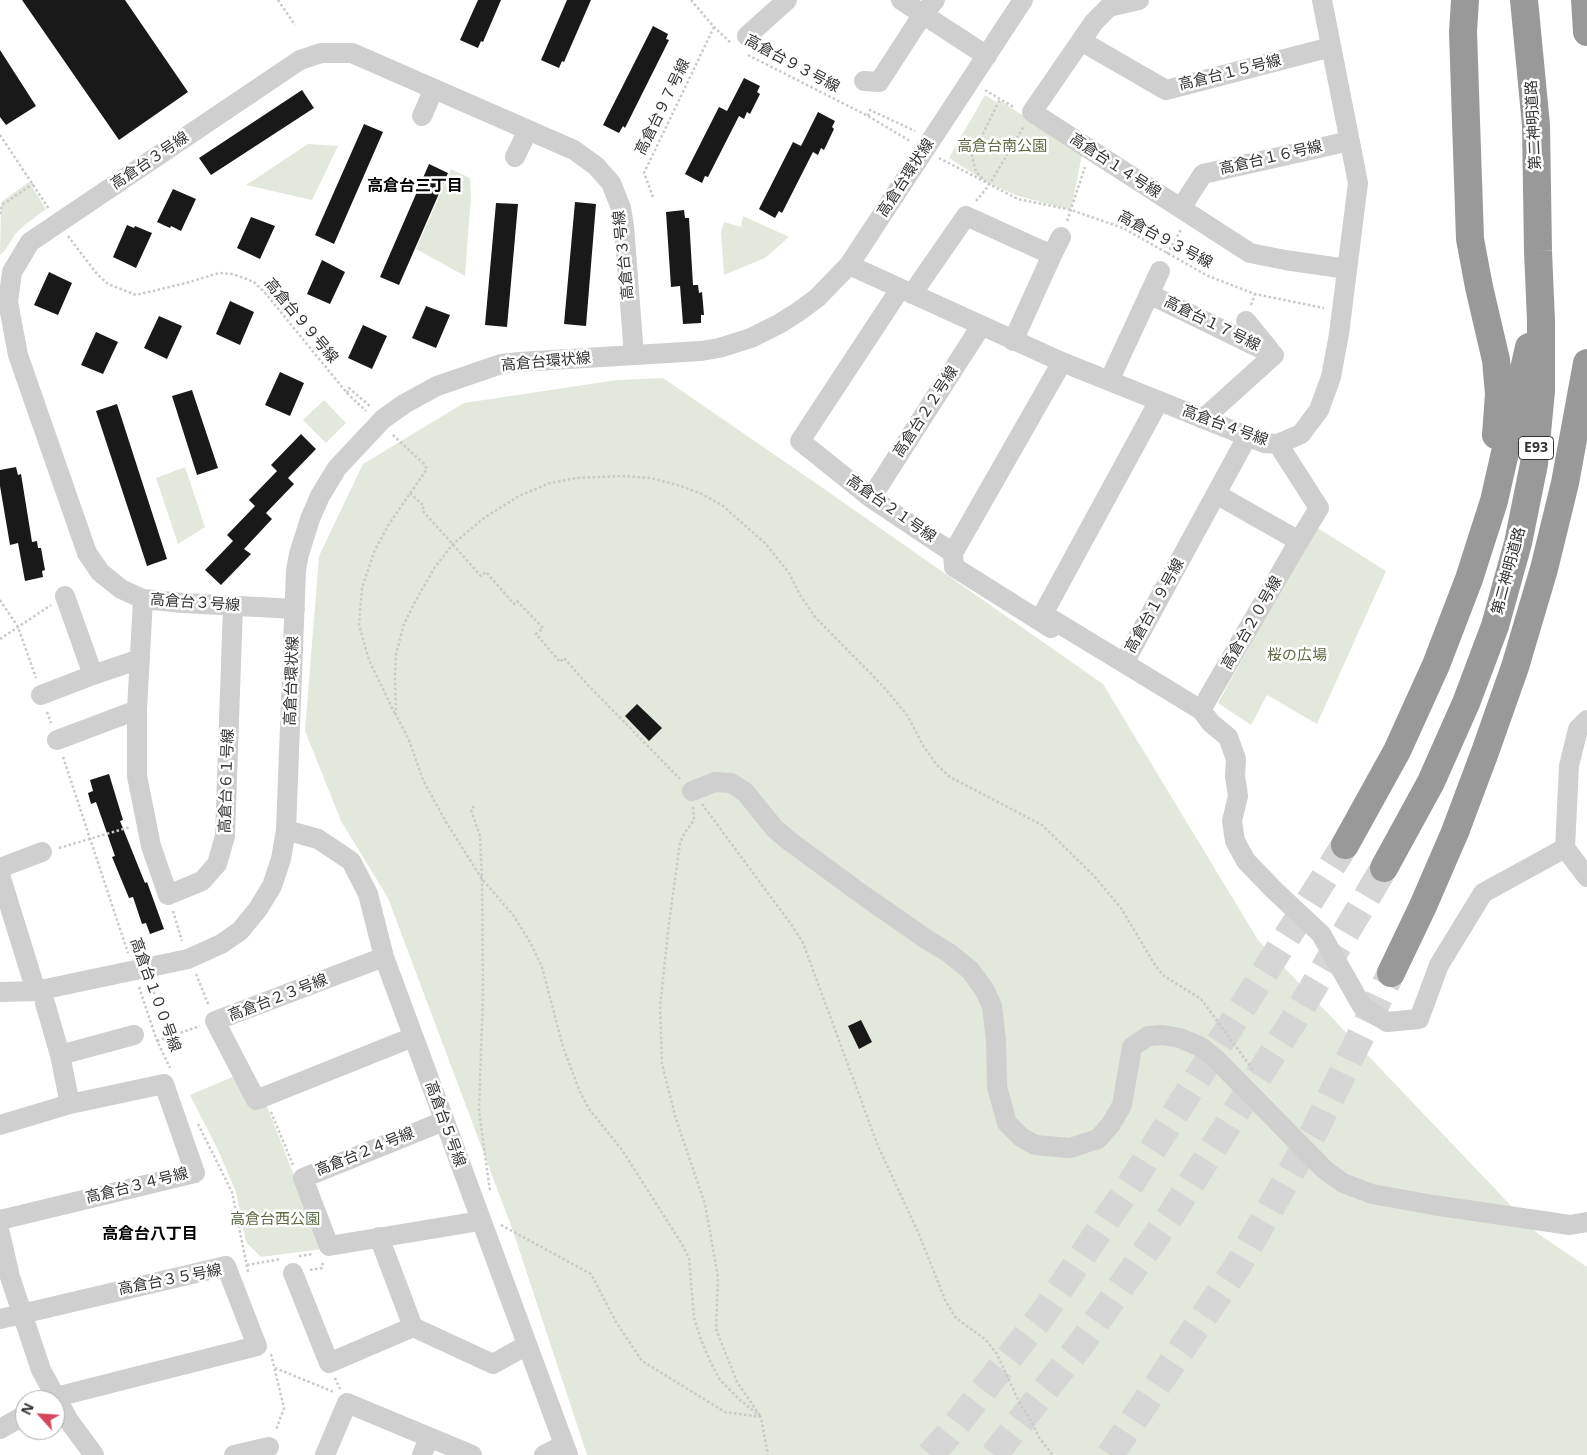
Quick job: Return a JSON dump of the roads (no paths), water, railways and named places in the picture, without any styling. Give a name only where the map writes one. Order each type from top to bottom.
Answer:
[{"type":"highway","points":[[1465,0],[1462,32],[1470,239],[1496,360],[1499,394],[1496,447],[1487,501],[1469,579]]},
{"type":"highway","name":"第二神明道路","points":[[1384,868],[1431,782],[1466,703],[1494,626],[1518,543],[1534,464],[1541,391],[1542,321],[1538,251],[1536,125],[1524,0]]},
{"type":"highway","points":[[1585,0],[1587,32]]},
{"type":"highway","name":"第二神明道路","points":[[1345,844],[1397,750],[1436,664],[1469,579],[1494,501],[1519,395],[1535,306],[1538,251]]},
{"type":"highway","name":"E93","points":[[1391,973],[1455,832],[1486,752],[1515,667],[1544,569],[1558,512],[1587,363]]},
{"type":"street","points":[[743,46],[787,0]]},
{"type":"street","points":[[901,0],[929,7],[987,56]]},
{"type":"street","name":"高倉台環状線","points":[[0,992],[41,997],[114,975],[188,959],[221,944],[240,931],[258,909],[272,886],[281,860],[286,830],[296,570],[299,554],[310,519],[320,496],[337,468],[384,419],[404,404],[437,386],[501,364],[701,351],[719,348],[751,338],[779,324],[816,298],[849,265],[1023,0]]},
{"type":"street","points":[[1081,41],[1094,22],[1110,8],[1139,0]]},
{"type":"street","name":"高倉台４号線","points":[[849,265],[1062,362],[1264,443],[1278,444],[1301,434],[1319,410],[1332,377],[1358,184],[1322,0]]},
{"type":"street","points":[[864,81],[879,82],[929,7]]},
{"type":"street","name":"高倉台１５号線","points":[[1081,41],[1166,90],[1331,47]]},
{"type":"street","name":"高倉台１４号線","points":[[1081,41],[1032,112],[1250,253],[1347,269]]},
{"type":"street","name":"高倉台３号線","points":[[295,609],[142,599],[111,582],[100,572],[87,553],[18,355],[8,302],[6,270],[30,242],[300,60],[321,53],[352,53],[574,150],[596,166],[611,183],[621,208],[634,355]]},
{"type":"street","points":[[422,116],[434,89]]},
{"type":"street","points":[[516,157],[528,130]]},
{"type":"street","name":"高倉台１６号線","points":[[1186,212],[1203,174],[1350,141]]},
{"type":"street","points":[[906,291],[966,216],[1052,255]]},
{"type":"street","points":[[1014,340],[1061,237]]},
{"type":"street","name":"高倉台１７号線","points":[[1109,381],[1160,271]]},
{"type":"street","name":"高倉台２１号線","points":[[906,291],[800,441],[871,498],[953,553],[1062,362]]},
{"type":"street","name":"高倉台１７号線","points":[[1149,294],[1274,355]]},
{"type":"street","name":"高倉台１７号線","points":[[1246,321],[1274,355]]},
{"type":"street","name":"高倉台２２号線","points":[[871,498],[981,326]]},
{"type":"street","name":"高倉台１７号線","points":[[1203,419],[1274,355]]},
{"type":"street","name":"高倉台１９号線","points":[[1159,401],[1043,614],[1124,663],[1248,437]]},
{"type":"street","name":"高倉台２０号線","points":[[1201,710],[1319,508],[1278,444]]},
{"type":"street","points":[[1216,494],[1300,541]]},
{"type":"street","points":[[953,553],[954,567],[1065,636],[1068,629]]},
{"type":"street","points":[[65,596],[93,675]]},
{"type":"street","points":[[57,740],[137,710],[142,599]]},
{"type":"street","name":"高倉台６１号線","points":[[137,710],[137,776],[150,846],[168,896],[202,880],[217,864],[225,836],[233,606]]},
{"type":"street","points":[[41,695],[140,659]]},
{"type":"street","points":[[1124,663],[1201,710],[1211,723],[1228,737],[1236,758],[1235,776],[1238,796],[1232,821],[1236,841],[1246,861],[1321,934],[1362,1006],[1387,1022],[1419,1019],[1439,965],[1483,893],[1565,848]]},
{"type":"street","points":[[1587,720],[1578,729],[1569,766],[1565,848],[1587,877]]},
{"type":"street","points":[[692,791],[715,782],[731,783],[745,792],[775,829],[788,840],[874,903],[949,953],[970,970],[984,990],[992,1006],[996,1040],[997,1087],[1007,1123],[1021,1137],[1035,1145],[1070,1148],[1098,1139],[1111,1124],[1122,1105],[1132,1047],[1148,1036],[1164,1035],[1180,1038],[1201,1047],[1217,1060],[1325,1170],[1343,1183],[1372,1194],[1433,1205],[1570,1225],[1587,1222]]},
{"type":"street","name":"高倉台５号線","points":[[286,830],[318,839],[351,861],[368,894],[384,957],[444,1121],[488,1221],[527,1345],[566,1450]]},
{"type":"street","points":[[0,868],[42,852]]},
{"type":"street","points":[[0,875],[6,913],[41,997],[60,1055],[70,1104],[0,1125]]},
{"type":"street","name":"高倉台２３号線","points":[[384,957],[215,1021],[256,1100],[414,1037]]},
{"type":"street","points":[[60,1055],[134,1035]]},
{"type":"street","name":"高倉台３４号線","points":[[0,1220],[195,1173],[168,1077],[70,1104]]},
{"type":"street","name":"高倉台２４号線","points":[[444,1121],[303,1178],[329,1246],[488,1221]]},
{"type":"street","points":[[0,1233],[10,1277],[41,1370],[50,1390]]},
{"type":"street","points":[[379,1237],[413,1327],[493,1364],[527,1345]]},
{"type":"street","name":"高倉台３５号線","points":[[0,1319],[22,1312],[226,1266],[257,1346],[65,1396]]},
{"type":"street","points":[[293,1273],[328,1363],[413,1327]]},
{"type":"street","points":[[325,1455],[345,1400],[425,1446],[472,1455]]},
{"type":"street","points":[[65,1416],[94,1455]]},
{"type":"street","points":[[0,1429],[15,1421]]},
{"type":"street","points":[[234,1455],[269,1447]]},
{"type":"street","points":[[544,1455],[566,1450]]},
{"type":"tunnel","points":[[930,1455],[948,1435],[1043,1314],[1130,1185],[1345,845]]},
{"type":"tunnel","points":[[994,1455],[1081,1344],[1171,1215],[1295,1018],[1384,868]]},
{"type":"tunnel","points":[[1110,1455],[1237,1267],[1316,1128],[1391,973]]},
{"type":"district","name":"高倉台三丁目","points":[[415,186]]},
{"type":"district","name":"高倉台八丁目","points":[[150,1234]]},
{"type":"park label","name":"高倉台南公園","points":[[1002,147]]},
{"type":"park label","name":"桜の広場","points":[[1297,656]]},
{"type":"park label","name":"高倉台西公園","points":[[275,1220]]}]
